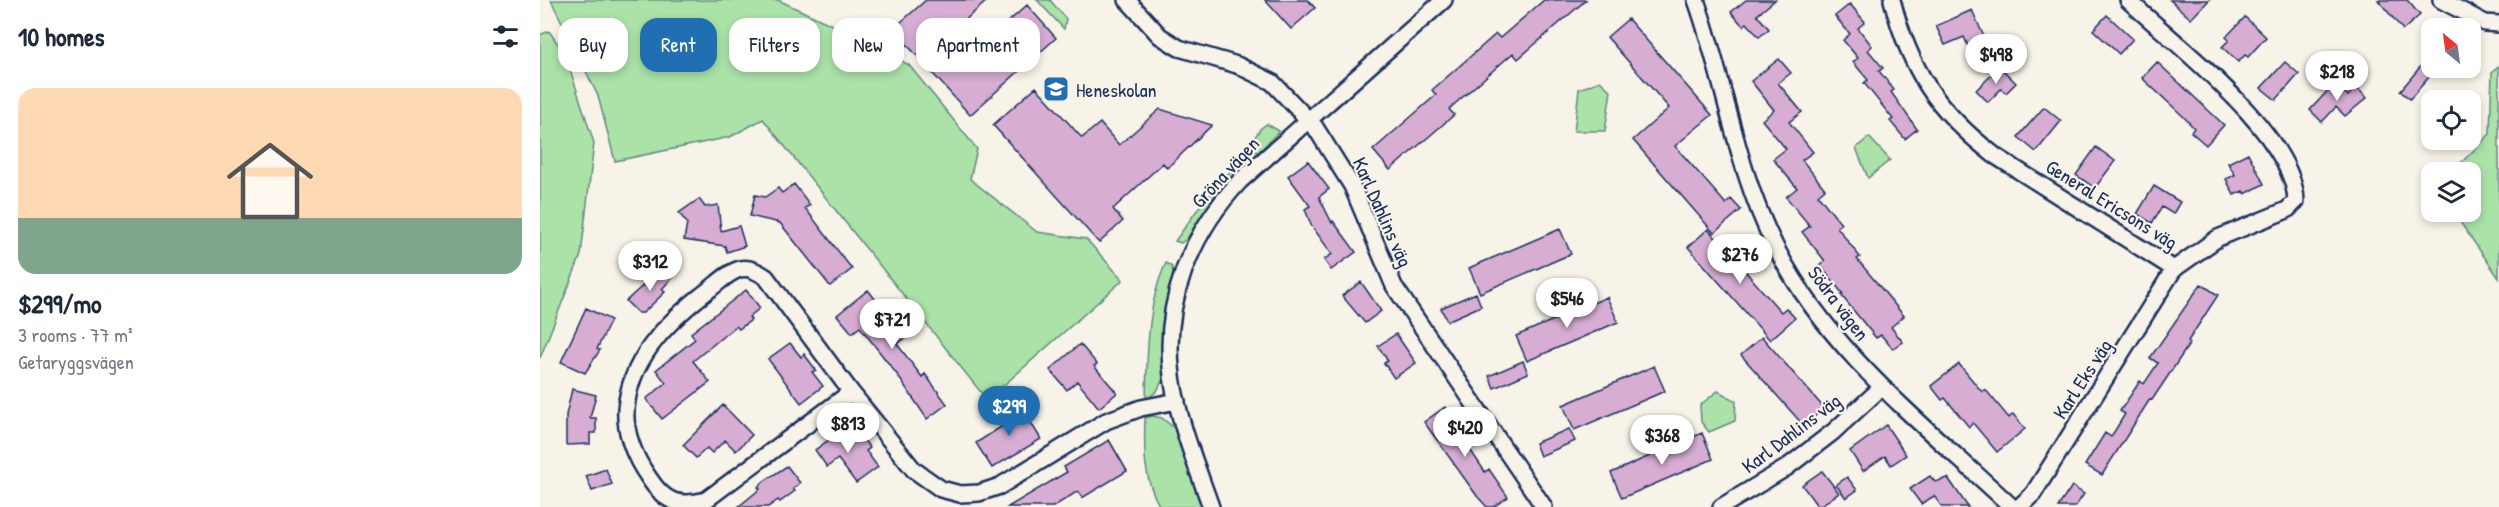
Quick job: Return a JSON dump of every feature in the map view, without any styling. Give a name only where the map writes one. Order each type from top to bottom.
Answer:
[{"type":"street","name":"Karl Dahlins väg","points":[[1127,0],[1160,36],[1179,48],[1256,72],[1272,82],[1308,118],[1333,152],[1353,186],[1394,286],[1544,507]]},
{"type":"street","name":"Gröna vägen","points":[[1211,507],[1177,401],[1170,352],[1171,321],[1177,290],[1188,258],[1220,202],[1308,118],[1444,0]]},
{"type":"street","name":"Södra vägen","points":[[1696,0],[1746,176],[1775,245],[1820,319],[1882,387],[2012,507]]},
{"type":"street","name":"General Ericsons väg","points":[[1892,0],[1908,54],[1945,111],[1966,133],[1994,155],[2174,269],[2218,238],[2287,210],[2296,201],[2295,187],[2286,163],[2266,131],[2128,0]]},
{"type":"street","points":[[2441,0],[2485,23],[2499,24]]},
{"type":"street","points":[[851,392],[706,500],[689,505],[670,500],[654,486],[633,449],[627,426],[626,402],[632,381],[644,356],[657,338],[702,295],[726,276],[741,269],[756,270],[766,277],[851,392],[914,470],[941,489],[960,494],[979,493],[1000,486],[1106,421],[1141,408],[1177,401]]},
{"type":"street","name":"Karl Eks väg","points":[[2019,507],[2033,494],[2174,269]]},
{"type":"street","name":"Karl Dahlins väg","points":[[1721,507],[1786,468],[1833,432],[1882,387]]},
{"type":"green space","points":[[551,0],[778,0],[817,18],[729,18],[729,72],[820,72],[820,19],[832,25],[832,72],[904,72],[904,62],[909,65],[977,149],[970,179],[1037,232],[1086,239],[1123,280],[987,400],[763,119],[730,137],[615,161],[598,96],[586,72],[628,72],[628,18],[560,18]]},
{"type":"green space","points":[[1037,0],[1050,0],[1066,19],[1064,29]]},
{"type":"green space","points":[[549,31],[558,44],[558,72],[571,72],[594,143],[581,255],[540,358],[540,35]]},
{"type":"green space","points":[[2499,66],[2499,278],[2460,222],[2481,222],[2481,162],[2462,162],[2474,150],[2481,150],[2481,143],[2490,134],[2492,72]]},
{"type":"green space","points":[[1600,81],[1611,91],[1605,131],[1574,131],[1579,89]]},
{"type":"green space","points":[[1267,124],[1279,131],[1258,153],[1248,147],[1261,128]]},
{"type":"green space","points":[[1869,137],[1890,160],[1868,178],[1856,148]]},
{"type":"green space","points":[[1241,159],[1242,166],[1220,188],[1187,239],[1181,243],[1175,241],[1202,203]]},
{"type":"green space","points":[[1166,263],[1172,267],[1173,274],[1162,337],[1163,379],[1157,391],[1146,400],[1152,312]]},
{"type":"green space","points":[[1718,391],[1736,401],[1735,421],[1709,432],[1701,422],[1700,405]]},
{"type":"green space","points":[[1152,416],[1162,418],[1174,428],[1202,507],[1160,507],[1150,486],[1146,464],[1145,418]]},
{"type":"building","points":[[926,0],[988,0],[967,18],[916,18],[916,55],[904,41],[904,19]]},
{"type":"building","points":[[1265,0],[1308,0],[1315,8],[1291,29]]},
{"type":"building","points":[[1544,0],[1586,0],[1518,59],[1513,53],[1449,109],[1454,115],[1390,170],[1373,150],[1436,95],[1432,90],[1496,34],[1500,38]]},
{"type":"building","points":[[1746,0],[1775,0],[1757,15],[1769,29],[1759,37],[1747,23],[1743,26],[1731,12]]},
{"type":"building","points":[[2170,0],[2209,0],[2191,19]]},
{"type":"building","points":[[2378,0],[2407,0],[2420,15],[2403,30]]},
{"type":"building","points":[[1850,4],[1865,22],[1858,28],[1872,46],[1868,50],[1883,68],[1879,71],[1894,90],[1891,92],[1917,129],[1905,139],[1890,121],[1893,119],[1864,83],[1868,80],[1853,62],[1858,58],[1843,40],[1850,34],[1835,16]]},
{"type":"building","points":[[1027,5],[1038,18],[1013,18]]},
{"type":"building","points":[[1972,10],[1985,39],[1968,46],[1964,37],[1945,45],[1936,26]]},
{"type":"building","points":[[2107,15],[2133,39],[2119,54],[2093,30]]},
{"type":"building","points":[[2245,17],[2266,37],[2248,57],[2245,55],[2238,62],[2222,47],[2229,40],[2226,37]]},
{"type":"building","points":[[1628,19],[1712,115],[1675,146],[1726,204],[1731,199],[1741,210],[1714,233],[1633,140],[1669,108],[1607,37]]},
{"type":"building","points":[[1040,20],[1056,38],[1040,52]]},
{"type":"building","points":[[1779,59],[1791,73],[1778,83],[1802,112],[1789,122],[1813,152],[1802,160],[1825,189],[1818,195],[1841,224],[1837,227],[1860,257],[1857,259],[1904,316],[1891,327],[1903,342],[1893,349],[1881,335],[1876,338],[1841,295],[1843,294],[1820,265],[1825,261],[1802,232],[1810,226],[1786,197],[1797,188],[1773,159],[1786,149],[1762,120],[1774,110],[1751,81]]},
{"type":"building","points":[[2157,62],[2224,125],[2206,145],[2191,132],[2194,128],[2184,117],[2142,78]]},
{"type":"building","points":[[2285,62],[2299,74],[2276,100],[2261,88]]},
{"type":"building","points":[[2421,66],[2421,78],[2428,78],[2410,99],[2400,91]]},
{"type":"building","points":[[2000,67],[2016,83],[2006,93],[2001,89],[1988,102],[1976,90]]},
{"type":"building","points":[[932,72],[1018,72],[970,115]]},
{"type":"building","points":[[2335,83],[2348,96],[2356,87],[2367,98],[2345,116],[2336,107],[2322,122],[2310,110]]},
{"type":"building","points":[[1036,87],[1082,138],[1100,123],[1119,145],[1160,109],[1212,125],[1167,168],[1163,163],[1113,209],[1123,221],[1099,243],[993,125]]},
{"type":"building","points":[[2044,107],[2061,121],[2036,152],[2018,137]]},
{"type":"building","points":[[2096,147],[2115,161],[2095,188],[2076,175]]},
{"type":"building","points":[[2248,153],[2264,184],[2245,194],[2243,191],[2234,195],[2226,179],[2235,175],[2228,163]]},
{"type":"building","points":[[1308,161],[1329,189],[1319,197],[1332,223],[1333,221],[1356,252],[1331,270],[1324,260],[1332,254],[1311,225],[1305,209],[1310,206],[1288,176]]},
{"type":"building","points":[[794,184],[810,205],[805,208],[852,269],[830,286],[780,223],[750,216],[755,195],[765,197],[778,188],[782,193]]},
{"type":"building","points":[[2154,186],[2180,202],[2173,214],[2162,207],[2152,223],[2137,214]]},
{"type":"building","points":[[699,199],[705,207],[718,205],[721,231],[739,226],[745,246],[727,252],[725,246],[684,240],[687,223],[679,213]]},
{"type":"building","points":[[1560,229],[1571,254],[1480,293],[1469,268]]},
{"type":"building","points":[[1708,229],[1781,312],[1786,308],[1795,318],[1770,340],[1688,247]]},
{"type":"building","points":[[663,267],[673,277],[662,289],[665,292],[643,313],[638,313],[626,301]]},
{"type":"building","points":[[1361,282],[1381,311],[1365,323],[1342,296]]},
{"type":"building","points":[[2201,284],[2218,295],[2188,341],[2190,343],[2152,400],[2150,399],[2102,475],[2085,465],[2105,433],[2111,437],[2125,414],[2120,411],[2140,381],[2144,384],[2158,363],[2150,358]]},
{"type":"building","points":[[746,290],[760,308],[749,317],[751,320],[739,329],[736,326],[693,361],[710,382],[662,419],[646,399],[666,383],[656,370],[695,339],[691,333]]},
{"type":"building","points":[[868,290],[906,338],[897,344],[922,377],[925,374],[947,404],[927,419],[896,373],[860,327],[852,333],[837,315]]},
{"type":"building","points":[[1476,293],[1481,306],[1447,321],[1441,308]]},
{"type":"building","points":[[1607,297],[1618,322],[1527,361],[1516,336]]},
{"type":"building","points":[[586,308],[611,320],[597,349],[600,350],[585,373],[561,362]]},
{"type":"building","points":[[1396,334],[1416,363],[1394,378],[1384,363],[1388,361],[1378,346]]},
{"type":"building","points":[[1762,337],[1824,408],[1804,426],[1741,355]]},
{"type":"building","points":[[790,343],[801,357],[804,354],[816,370],[812,372],[823,386],[801,403],[768,359]]},
{"type":"building","points":[[1080,344],[1097,364],[1094,366],[1117,393],[1099,408],[1077,381],[1067,390],[1050,370]]},
{"type":"building","points":[[1523,361],[1528,373],[1494,388],[1489,376]]},
{"type":"building","points":[[1959,364],[1982,392],[1985,389],[2009,418],[2013,414],[2025,429],[1997,452],[1973,423],[1969,427],[1945,398],[1942,400],[1931,386]]},
{"type":"building","points":[[1654,366],[1665,391],[1574,430],[1563,405]]},
{"type":"building","points":[[572,389],[596,395],[590,418],[596,418],[596,433],[590,433],[590,444],[566,445],[566,415]]},
{"type":"building","points":[[1018,402],[1041,439],[992,468],[976,443],[1004,425],[998,415]]},
{"type":"building","points":[[723,405],[752,435],[736,451],[725,440],[712,453],[707,448],[696,458],[683,445]]},
{"type":"building","points":[[1445,407],[1470,443],[1467,445],[1485,472],[1489,469],[1508,497],[1493,507],[1487,507],[1477,496],[1424,422]]},
{"type":"building","points":[[1886,425],[1906,455],[1891,465],[1885,456],[1863,471],[1850,451]]},
{"type":"building","points":[[848,426],[853,433],[857,431],[870,448],[866,451],[878,467],[856,483],[838,459],[827,467],[815,450]]},
{"type":"building","points":[[1569,429],[1575,441],[1540,456],[1535,443]]},
{"type":"building","points":[[1702,433],[1713,459],[1622,498],[1611,473]]},
{"type":"building","points":[[1109,440],[1127,471],[1082,498],[1078,491],[1053,507],[1008,507],[1067,472],[1064,467]]},
{"type":"building","points":[[787,466],[800,483],[793,489],[795,491],[780,502],[778,500],[768,507],[738,507],[760,489],[758,487],[764,481]]},
{"type":"building","points":[[606,469],[612,484],[592,491],[586,476]]},
{"type":"building","points":[[1822,471],[1839,493],[1818,507],[1802,485]]},
{"type":"building","points":[[1930,476],[1935,482],[1948,478],[1968,507],[1942,507],[1934,496],[1921,504],[1910,489]]},
{"type":"building","points":[[1847,477],[1857,490],[1846,498],[1836,485]]},
{"type":"building","points":[[2072,486],[2084,494],[2075,507],[2058,507]]},
{"type":"place","name":"Heneskolan","points":[[1056,89]]}]
